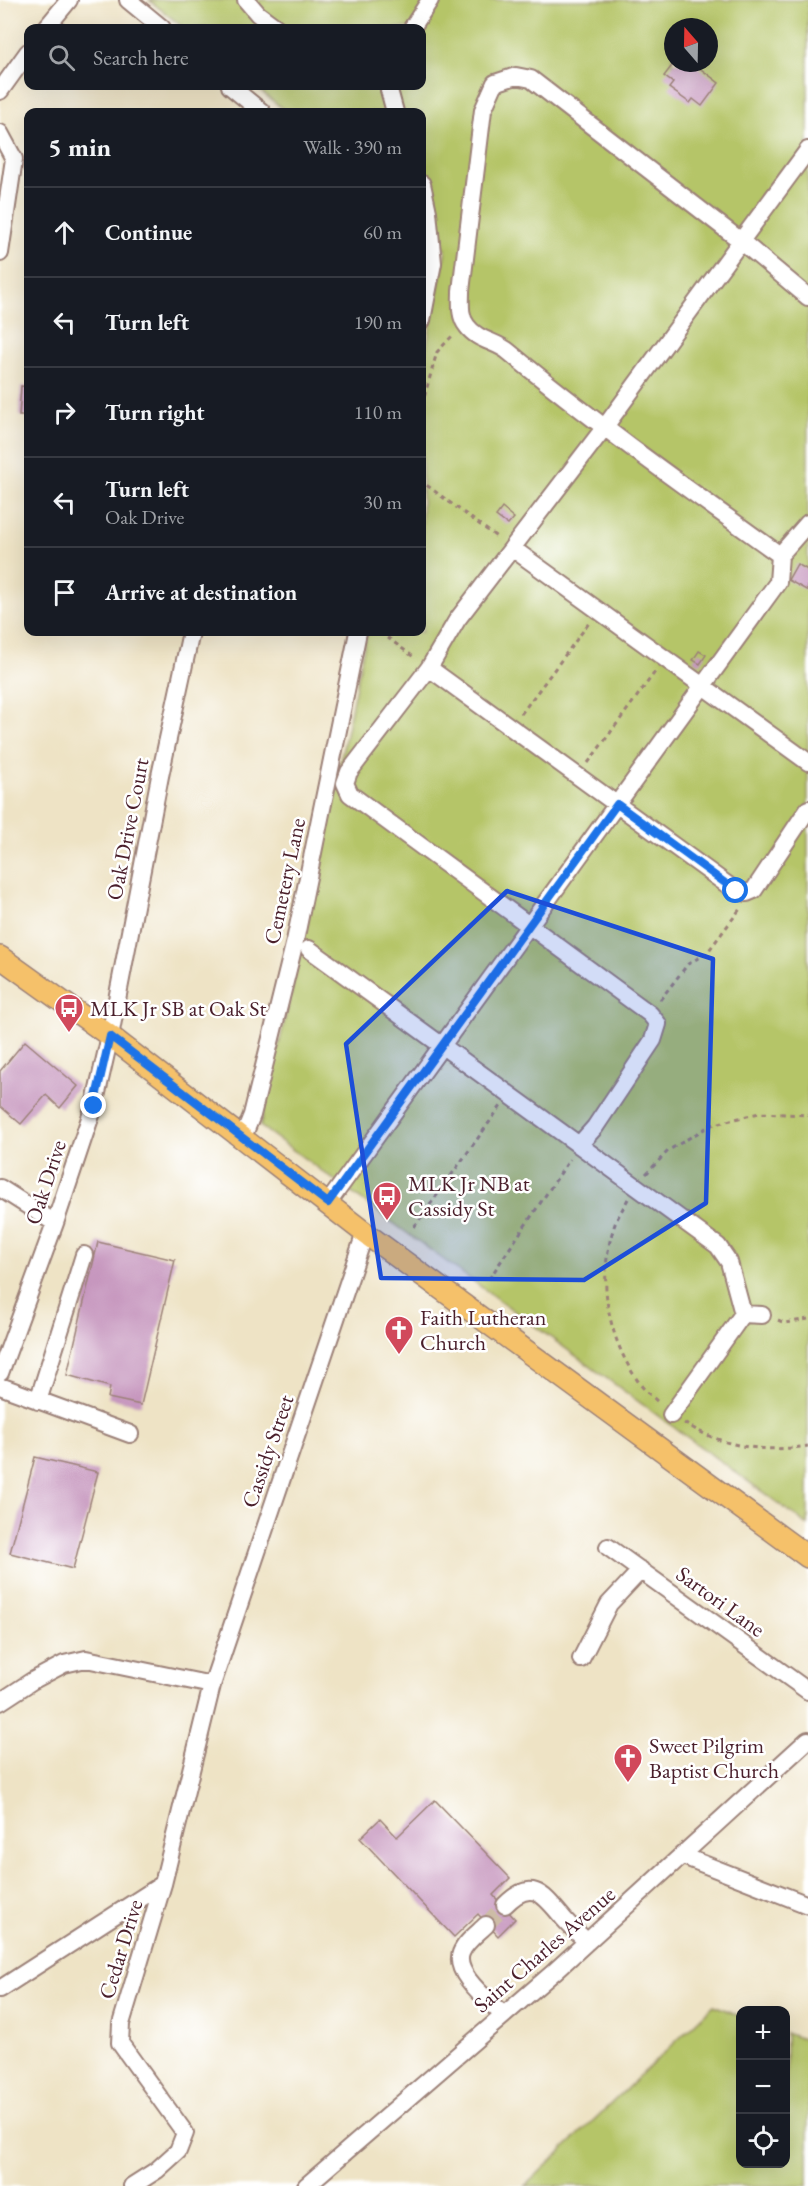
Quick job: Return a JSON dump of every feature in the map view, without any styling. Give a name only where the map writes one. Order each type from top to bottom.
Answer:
[{"type":"main road","points":[[0,957],[110,1036],[365,1233],[808,1557]]},
{"type":"street","points":[[49,24],[69,0]]},
{"type":"street","points":[[128,0],[157,24]]},
{"type":"street","points":[[246,0],[258,14],[272,24]]},
{"type":"street","points":[[415,24],[430,0]]},
{"type":"street","points":[[0,91],[24,58]]},
{"type":"street","points":[[780,555],[604,428],[505,348],[481,339],[465,322],[461,315],[461,291],[483,110],[495,83],[516,76],[531,79],[741,241],[808,297]]},
{"type":"street","points":[[235,90],[257,108]]},
{"type":"street","points":[[388,90],[394,108]]},
{"type":"street","points":[[0,133],[14,159],[0,253]]},
{"type":"street","points":[[579,1145],[595,1126],[653,1040],[658,1023],[650,1014],[350,794],[345,783],[349,772],[429,668],[457,620],[604,428],[808,150]]},
{"type":"street","points":[[426,203],[428,212],[426,242],[433,264],[426,300]]},
{"type":"street","points":[[328,1203],[778,582],[780,555],[808,523]]},
{"type":"street","points":[[512,548],[808,762]]},
{"type":"street","name":"Oak Drive Court","points":[[110,1036],[160,776],[190,636]]},
{"type":"street","name":"Cemetery Lane","points":[[243,1137],[252,1115],[295,941],[357,636]]},
{"type":"street","points":[[429,668],[736,891],[747,893],[754,890],[808,808]]},
{"type":"street","points":[[309,949],[718,1246],[729,1262],[743,1314]]},
{"type":"street","name":"Oak Drive","points":[[0,1373],[55,1223],[94,1106],[110,1036]]},
{"type":"street","points":[[0,1188],[55,1223]]},
{"type":"street","name":"Cassidy Street","points":[[212,1684],[365,1233]]},
{"type":"street","points":[[38,1401],[84,1255]]},
{"type":"street","points":[[743,1314],[762,1315]]},
{"type":"street","points":[[671,1415],[743,1314]]},
{"type":"street","points":[[0,1386],[130,1434]]},
{"type":"street","name":"Sartori Lane","points":[[608,1547],[808,1691]]},
{"type":"street","points":[[580,1659],[609,1604],[641,1570]]},
{"type":"street","points":[[0,1702],[64,1664],[86,1659],[212,1684]]},
{"type":"street","name":"Cedar Drive","points":[[132,2186],[157,2170],[178,2151],[185,2133],[120,2043],[121,2024],[163,1884],[212,1684]]},
{"type":"street","name":"Saint Charles Avenue","points":[[306,2186],[587,1942],[808,1740]]},
{"type":"street","points":[[683,1856],[808,1905]]},
{"type":"street","points":[[0,1989],[163,1884]]},
{"type":"street","points":[[505,1905],[522,1893],[541,1893],[587,1942]]},
{"type":"street","points":[[486,1925],[462,1952],[460,1965],[467,1978],[503,2015]]},
{"type":"path","points":[[426,391],[437,352],[465,322]]},
{"type":"path","points":[[426,485],[512,548]]},
{"type":"path","points":[[510,727],[599,611]]},
{"type":"path","points":[[385,636],[429,668]]},
{"type":"path","points":[[579,776],[665,658]]},
{"type":"path","points":[[650,1014],[688,964],[706,953],[744,903],[747,893]]},
{"type":"path","points":[[414,1227],[509,1095]]},
{"type":"path","points":[[808,1115],[759,1113],[711,1125],[669,1150],[635,1186],[615,1224],[606,1265],[607,1308],[619,1349],[641,1385],[671,1415],[705,1436],[742,1447],[781,1450],[808,1446]]},
{"type":"path","points":[[489,1279],[579,1145]]},
{"type":"path","points":[[762,1315],[785,1323],[808,1319]]},
{"type":"highlighted area","points":[[507,891],[713,959],[706,1203],[584,1280],[381,1278],[346,1044]]},
{"type":"green space","points":[[149,0],[808,0],[808,1525],[260,1126],[305,933],[366,636],[426,636],[426,349],[446,249],[426,227],[426,108],[282,108],[259,90],[426,90],[426,24],[179,24]]},
{"type":"green space","points":[[714,2005],[736,2014],[736,2168],[790,2168],[790,2034],[808,2041],[808,2186],[525,2186]]},
{"type":"building","points":[[667,72],[705,72],[719,83],[702,106],[693,99],[690,103],[669,88],[673,83],[664,76]]},
{"type":"building","points":[[21,386],[24,386],[24,416],[19,416]]},
{"type":"building","points":[[502,508],[514,518],[508,525],[496,516]]},
{"type":"building","points":[[797,564],[808,570],[808,591],[788,580]]},
{"type":"building","points":[[699,651],[706,655],[700,664],[693,660]]},
{"type":"building","points":[[25,1041],[78,1086],[60,1108],[46,1095],[21,1124],[0,1106],[0,1071]]},
{"type":"building","points":[[98,1242],[175,1260],[141,1405],[108,1398],[110,1387],[67,1375]]},
{"type":"building","points":[[35,1457],[98,1472],[73,1569],[10,1553]]},
{"type":"building","points":[[435,1800],[510,1878],[493,1895],[515,1919],[498,1936],[478,1914],[454,1937],[360,1838],[380,1819],[397,1837]]},
{"type":"tunnel","points":[[486,1925],[505,1905]]},
{"type":"place","name":"MLK Jr SB at Oak St","points":[[69,1034]]},
{"type":"place","name":"MLK Jr NB at Cassidy St","points":[[387,1222]]},
{"type":"place","name":"Faith Lutheran Church","points":[[399,1356]]},
{"type":"place","name":"Sweet Pilgrim Baptist Church","points":[[628,1784]]},
{"type":"route","points":[[94,1106],[110,1036],[328,1203],[617,804],[736,891]]}]
